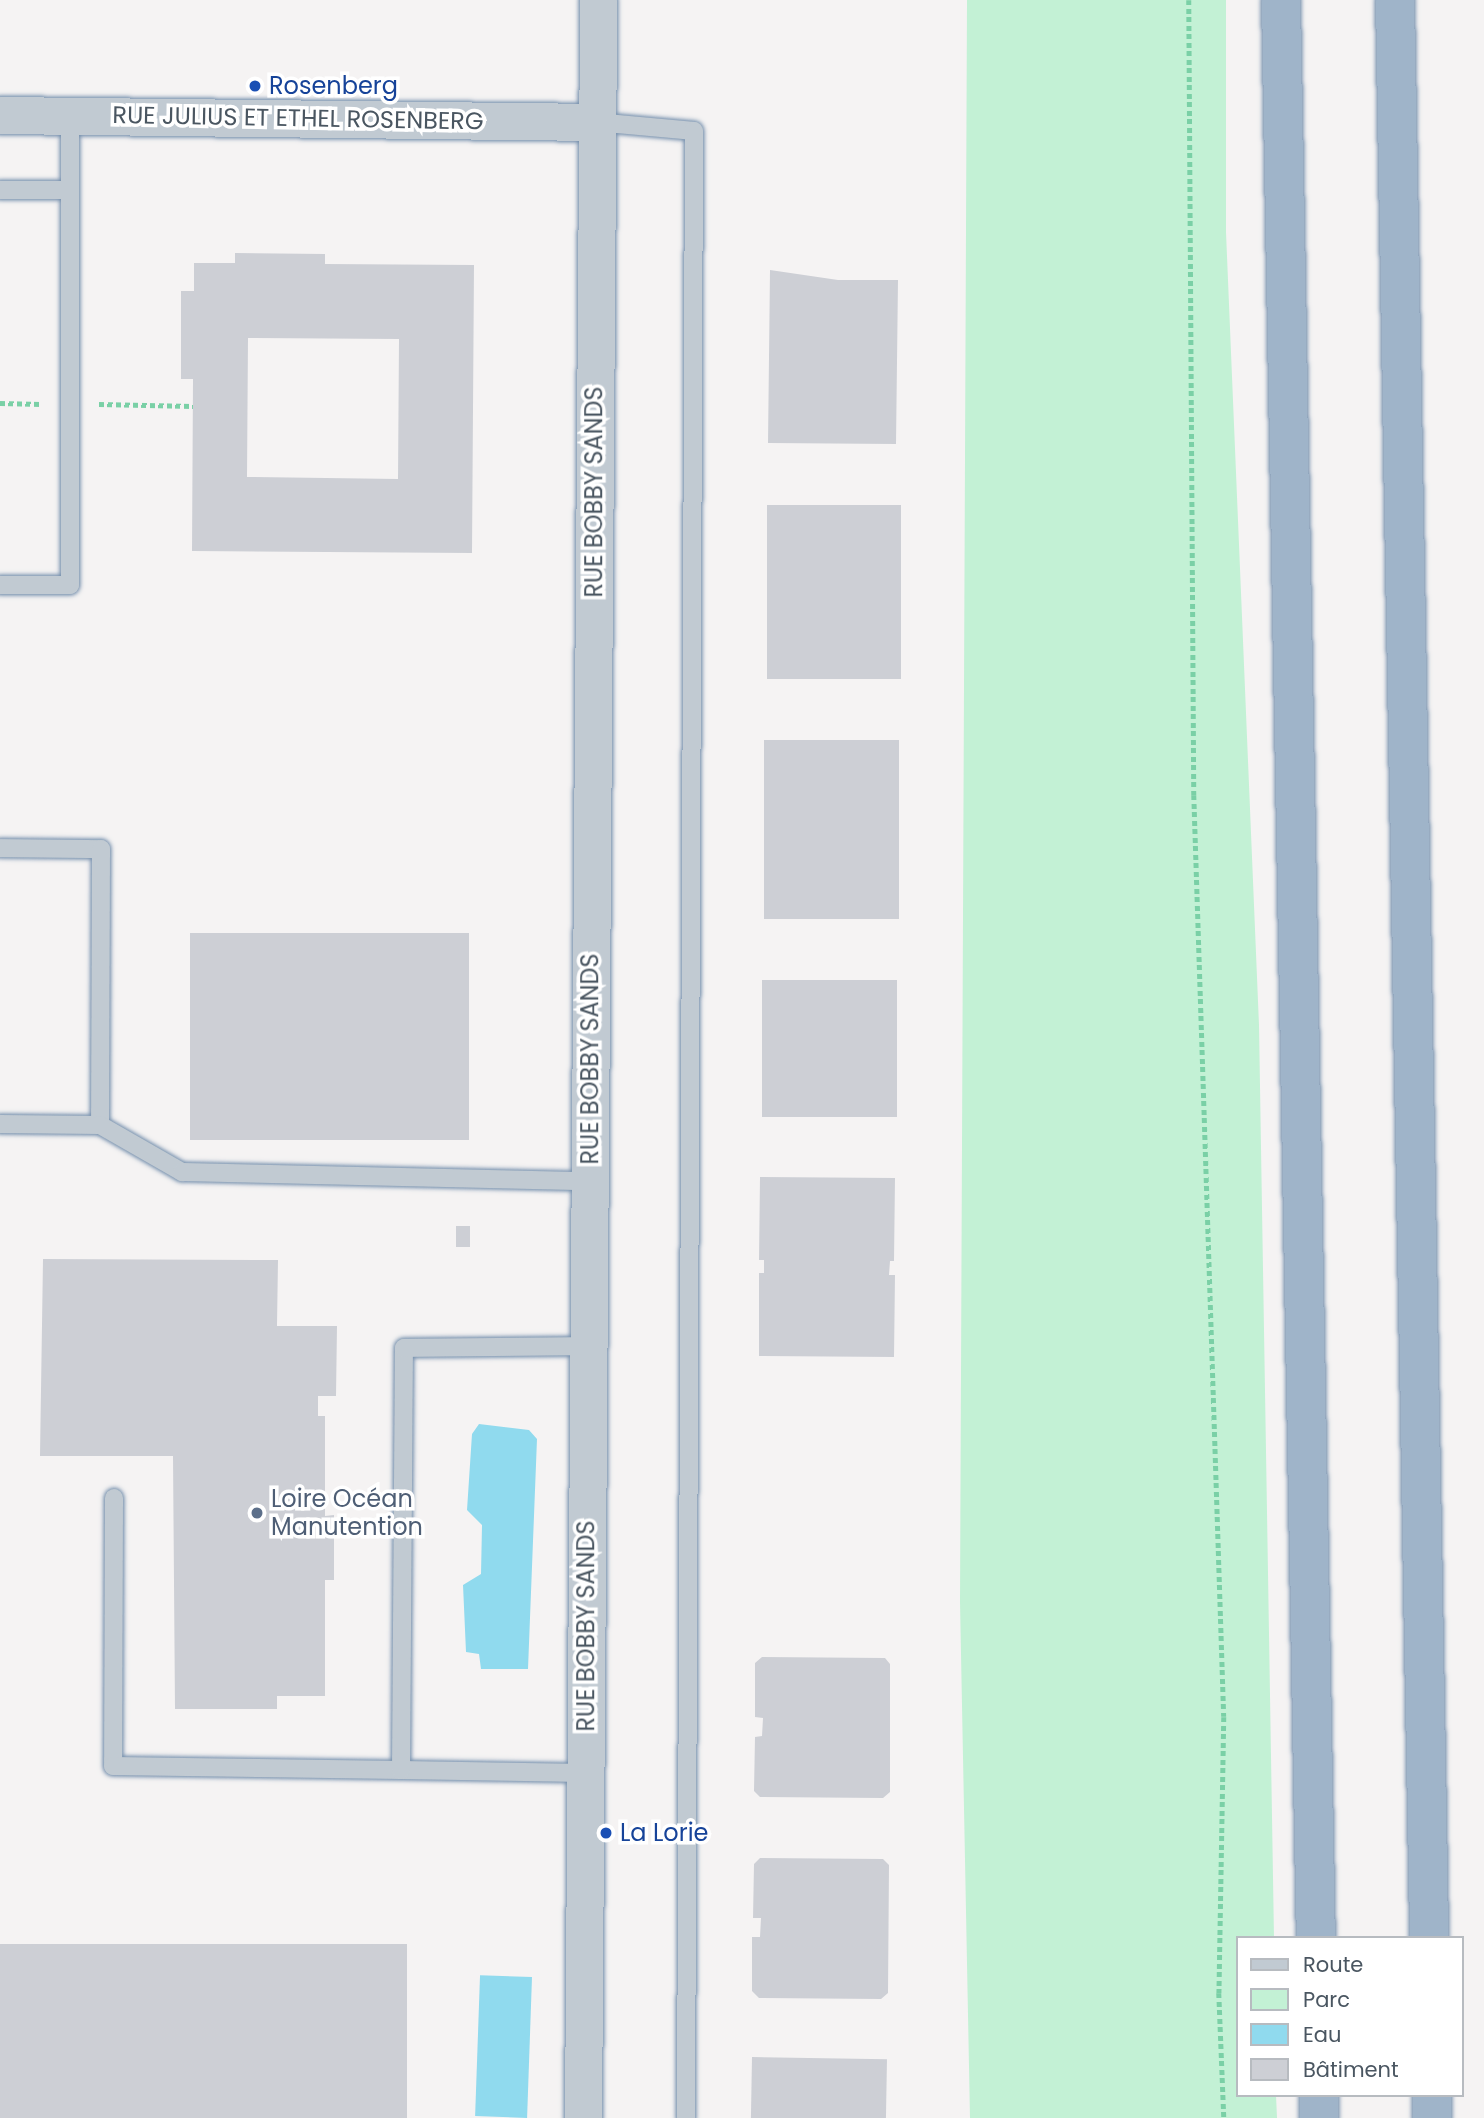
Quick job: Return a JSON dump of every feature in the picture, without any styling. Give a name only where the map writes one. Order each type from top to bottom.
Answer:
[{"type":"highway","points":[[1281,0],[1316,1936]]},
{"type":"highway","points":[[1395,0],[1429,1936]]},
{"type":"highway","points":[[1319,2097],[1320,2118]]},
{"type":"highway","points":[[1432,2097],[1432,2118]]},
{"type":"street","name":"RUE BOBBY SANDS","points":[[583,2118],[598,0]]},
{"type":"street","name":"RUE JULIUS ET ETHEL ROSENBERG","points":[[0,115],[596,122]]},
{"type":"lane","points":[[0,585],[70,585],[70,116]]},
{"type":"lane","points":[[596,122],[694,131],[686,2118]]},
{"type":"lane","points":[[0,190],[70,190]]},
{"type":"lane","points":[[0,848],[101,849],[100,1125]]},
{"type":"lane","points":[[0,1124],[100,1125],[182,1172],[589,1181]]},
{"type":"lane","points":[[401,1770],[404,1348],[588,1346]]},
{"type":"lane","points":[[114,1498],[113,1766],[585,1773]]},
{"type":"path","points":[[1189,0],[1194,796],[1224,1717],[1219,1993],[1224,2118]]},
{"type":"green space","points":[[967,0],[1226,0],[1226,232],[1259,1025],[1274,1936],[1236,1936],[1236,2097],[1276,2097],[1277,2118],[970,2118],[960,1602]]},
{"type":"water","points":[[479,1424],[529,1430],[537,1439],[528,1669],[481,1669],[479,1654],[466,1652],[463,1585],[481,1574],[482,1525],[467,1510],[472,1434]]},
{"type":"water","points":[[480,1975],[532,1977],[527,2118],[475,2116]]},
{"type":"building","points":[[235,253],[325,254],[325,264],[474,265],[472,553],[192,551],[193,379],[181,379],[181,291],[194,291],[194,263],[235,263]],"holes":[[[248,338],[399,339],[398,479],[247,477]]]},
{"type":"building","points":[[770,270],[838,280],[898,280],[896,444],[768,443]]},
{"type":"building","points":[[767,505],[901,505],[901,679],[767,679]]},
{"type":"building","points":[[764,740],[899,740],[899,919],[764,919]]},
{"type":"building","points":[[190,933],[469,933],[469,1140],[190,1140]]},
{"type":"building","points":[[762,980],[897,980],[897,1117],[762,1117]]},
{"type":"building","points":[[760,1177],[895,1178],[894,1261],[890,1261],[889,1275],[895,1275],[894,1357],[759,1356],[759,1273],[764,1273],[764,1260],[759,1260]]},
{"type":"building","points":[[456,1226],[470,1226],[470,1247],[456,1247]]},
{"type":"building","points":[[43,1259],[278,1260],[277,1326],[337,1326],[336,1396],[318,1396],[318,1416],[325,1416],[325,1516],[334,1515],[334,1580],[325,1580],[325,1696],[277,1696],[277,1709],[175,1709],[173,1456],[40,1456]]},
{"type":"building","points":[[762,1657],[885,1658],[890,1664],[890,1792],[883,1798],[760,1797],[754,1791],[755,1737],[762,1736],[763,1718],[755,1717],[755,1663]]},
{"type":"building","points":[[760,1858],[883,1859],[889,1865],[888,1993],[881,1999],[759,1998],[752,1991],[752,1937],[760,1937],[761,1918],[753,1918],[754,1864]]},
{"type":"building","points":[[0,1944],[407,1944],[407,2118],[0,2118]]},
{"type":"building","points":[[752,2057],[887,2059],[886,2118],[751,2118]]},
{"type":"place","name":"Rosenberg","points":[[255,86]]},
{"type":"place","name":"Loire Océan Manutention","points":[[257,1513]]},
{"type":"place","name":"La Lorie","points":[[606,1833]]}]
